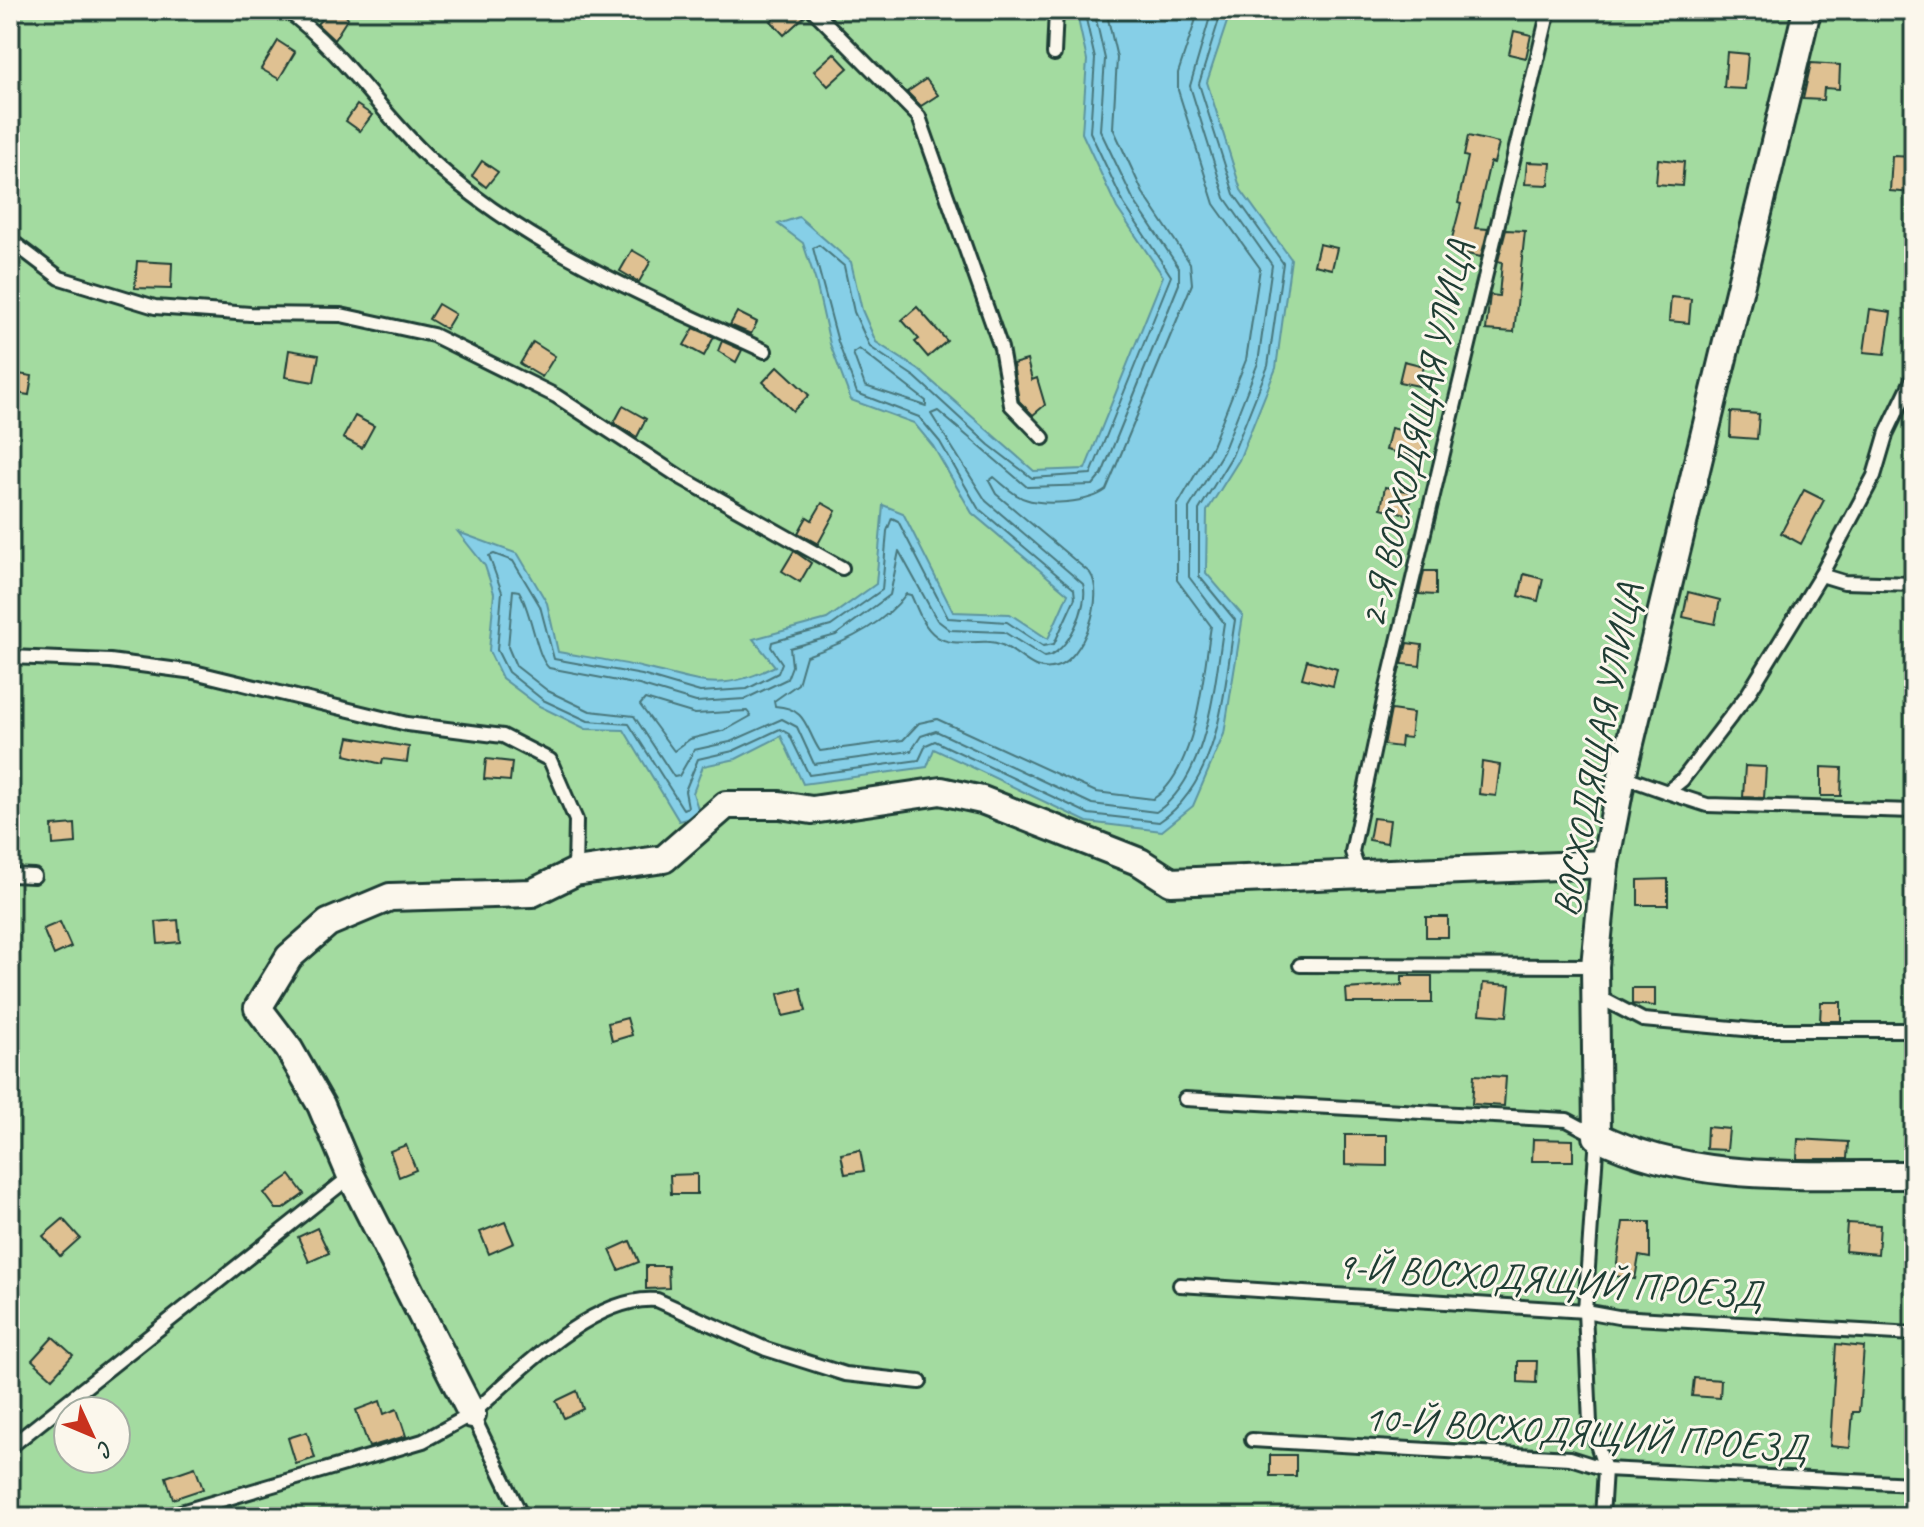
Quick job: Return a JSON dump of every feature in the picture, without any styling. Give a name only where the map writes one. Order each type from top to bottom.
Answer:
[{"type":"street","name":"ВОСХОДЯЩАЯ УЛИЦА","points":[[1597,1136],[1595,966],[1605,864],[1622,776],[1807,10]]},
{"type":"street","points":[[472,1414],[351,1176],[321,1105],[289,1049],[258,1008],[289,957],[328,923],[390,897],[532,893],[575,872],[664,859],[726,805],[780,805],[812,810],[941,791],[982,800],[1140,862],[1171,882],[1605,864]]},
{"type":"street","points":[[1597,1136],[1624,1149],[1739,1174],[1914,1175]]},
{"type":"lane","points":[[286,10],[311,28],[429,158],[512,223],[611,279],[765,351]]},
{"type":"lane","points":[[813,10],[919,117],[1001,348],[1011,405],[1043,438]]},
{"type":"lane","points":[[1054,54],[1056,10]]},
{"type":"lane","name":"2-Я ВОСХОДЯЩАЯ УЛИЦА","points":[[1359,873],[1352,852],[1385,696],[1549,10]]},
{"type":"lane","points":[[10,240],[60,278],[155,307],[250,314],[341,315],[433,335],[556,396],[680,477],[842,568]]},
{"type":"lane","points":[[1667,792],[1682,780],[1748,694],[1821,575],[1874,476],[1887,432],[1914,376]]},
{"type":"lane","points":[[1821,575],[1844,582],[1914,584]]},
{"type":"lane","points":[[10,657],[110,661],[194,672],[407,724],[503,736],[550,760],[576,820],[575,872]]},
{"type":"lane","points":[[1622,776],[1707,805],[1914,811]]},
{"type":"lane","points":[[10,875],[34,876]]},
{"type":"lane","points":[[1300,965],[1595,966]]},
{"type":"lane","points":[[1597,996],[1643,1020],[1755,1030],[1914,1030]]},
{"type":"lane","points":[[1185,1099],[1567,1120],[1597,1136]]},
{"type":"lane","name":"ВОСХОДЯЩАЯ УЛИЦА","points":[[1597,1136],[1585,1311],[1590,1423],[1605,1469],[1602,1517]]},
{"type":"lane","points":[[10,1447],[351,1176]]},
{"type":"lane","name":"9-Й ВОСХОДЯЩИЙ ПРОЕЗД","points":[[1180,1285],[1585,1311],[1618,1317],[1914,1334]]},
{"type":"lane","points":[[164,1517],[423,1441],[472,1414],[549,1345],[606,1311],[644,1298],[657,1300],[766,1349],[845,1374],[920,1382]]},
{"type":"lane","points":[[472,1414],[522,1517]]},
{"type":"lane","name":"10-Й ВОСХОДЯЩИЙ ПРОЕЗД","points":[[1252,1440],[1570,1458],[1605,1469],[1914,1484]]},
{"type":"green space","points":[[10,10],[1914,10],[1914,1517],[10,1517]]},
{"type":"water","points":[[1076,10],[1231,10],[1207,82],[1241,190],[1291,259],[1276,368],[1239,460],[1207,511],[1206,573],[1243,616],[1224,734],[1193,806],[1162,831],[1087,822],[934,749],[927,767],[803,784],[781,736],[736,759],[703,766],[693,793],[700,815],[679,821],[624,730],[586,729],[539,706],[502,678],[489,651],[494,593],[485,566],[458,532],[518,554],[547,603],[558,652],[696,680],[739,680],[775,666],[753,639],[827,619],[876,584],[883,505],[903,513],[953,612],[1010,614],[1048,639],[1068,594],[972,513],[933,446],[914,423],[851,400],[830,344],[816,282],[803,243],[778,224],[799,217],[851,262],[862,310],[876,342],[919,370],[1034,471],[1085,469],[1163,276],[1117,208],[1082,133],[1087,60]]},
{"type":"building","points":[[330,10],[340,10],[348,18],[334,40],[317,24]]},
{"type":"building","points":[[783,10],[804,10],[806,15],[784,35],[771,21]]},
{"type":"building","points":[[1514,31],[1531,35],[1526,58],[1509,54]]},
{"type":"building","points":[[278,41],[295,52],[279,79],[261,69]]},
{"type":"building","points":[[1727,52],[1748,54],[1745,89],[1724,88]]},
{"type":"building","points":[[834,53],[848,68],[828,86],[814,71]]},
{"type":"building","points":[[1811,63],[1840,65],[1839,89],[1824,88],[1823,100],[1803,99]]},
{"type":"building","points":[[926,79],[938,95],[921,106],[907,92]]},
{"type":"building","points":[[357,105],[372,115],[360,131],[346,121]]},
{"type":"building","points":[[1468,136],[1499,143],[1494,163],[1490,162],[1475,228],[1488,229],[1481,257],[1449,250],[1461,204],[1458,203],[1468,157],[1464,156]]},
{"type":"building","points":[[1892,156],[1914,157],[1913,193],[1890,191]]},
{"type":"building","points":[[1658,159],[1684,162],[1682,186],[1656,184]]},
{"type":"building","points":[[482,161],[498,172],[486,187],[472,176]]},
{"type":"building","points":[[1527,162],[1551,163],[1549,185],[1525,184]]},
{"type":"building","points":[[1506,230],[1525,231],[1514,332],[1486,330],[1490,295],[1499,296],[1502,262],[1498,261]]},
{"type":"building","points":[[1319,244],[1337,248],[1332,269],[1314,265]]},
{"type":"building","points":[[632,250],[651,261],[639,282],[620,271]]},
{"type":"building","points":[[137,261],[172,263],[171,289],[135,288]]},
{"type":"building","points":[[1671,297],[1691,299],[1689,323],[1669,321]]},
{"type":"building","points":[[438,304],[455,314],[446,329],[429,319]]},
{"type":"building","points":[[917,307],[947,341],[928,357],[915,342],[919,339],[902,320]]},
{"type":"building","points":[[1870,309],[1891,312],[1885,354],[1864,352]]},
{"type":"building","points":[[737,312],[757,322],[751,334],[730,325]]},
{"type":"building","points":[[694,328],[714,337],[704,356],[684,345]]},
{"type":"building","points":[[722,341],[742,350],[736,362],[718,351]]},
{"type":"building","points":[[533,342],[555,356],[542,377],[520,364]]},
{"type":"building","points":[[289,350],[319,355],[314,382],[285,377]]},
{"type":"building","points":[[1027,360],[1032,380],[1037,378],[1045,405],[1033,415],[1019,401],[1013,364]]},
{"type":"building","points":[[1404,361],[1424,366],[1419,386],[1399,382]]},
{"type":"building","points":[[778,366],[809,395],[793,411],[763,382]]},
{"type":"building","points":[[12,373],[32,376],[29,395],[10,392]]},
{"type":"building","points":[[623,406],[646,419],[637,437],[614,423]]},
{"type":"building","points":[[1731,412],[1759,414],[1757,439],[1730,437]]},
{"type":"building","points":[[355,416],[374,426],[362,448],[343,438]]},
{"type":"building","points":[[1391,428],[1426,436],[1421,458],[1386,450]]},
{"type":"building","points":[[1385,487],[1412,492],[1407,514],[1381,508]]},
{"type":"building","points":[[1804,490],[1824,500],[1801,544],[1781,533]]},
{"type":"building","points":[[822,503],[836,511],[818,544],[798,533],[807,517],[812,520]]},
{"type":"building","points":[[794,551],[811,563],[800,582],[782,571]]},
{"type":"building","points":[[1424,571],[1436,571],[1436,595],[1419,594]]},
{"type":"building","points":[[1524,574],[1543,579],[1538,601],[1519,596]]},
{"type":"building","points":[[1688,592],[1720,600],[1715,624],[1683,617]]},
{"type":"building","points":[[1407,643],[1422,645],[1420,666],[1402,664]]},
{"type":"building","points":[[1307,660],[1337,669],[1333,686],[1302,678]]},
{"type":"building","points":[[1391,710],[1413,713],[1410,738],[1401,737],[1400,747],[1384,745]]},
{"type":"building","points":[[349,737],[409,747],[407,762],[383,759],[382,764],[345,755]]},
{"type":"building","points":[[486,759],[512,762],[510,781],[484,779]]},
{"type":"building","points":[[1482,762],[1500,765],[1496,796],[1479,794]]},
{"type":"building","points":[[1745,766],[1766,767],[1764,798],[1743,797]]},
{"type":"building","points":[[1821,767],[1842,768],[1841,796],[1821,796]]},
{"type":"building","points":[[1373,818],[1390,820],[1387,843],[1369,840]]},
{"type":"building","points":[[75,824],[76,843],[53,845],[52,826]]},
{"type":"building","points":[[1668,879],[1668,905],[1638,905],[1638,880]]},
{"type":"building","points":[[1426,917],[1448,917],[1448,937],[1426,937]]},
{"type":"building","points":[[178,920],[180,942],[158,944],[156,922]]},
{"type":"building","points":[[60,922],[71,947],[54,955],[43,929]]},
{"type":"building","points":[[1402,976],[1432,976],[1432,1003],[1347,1003],[1346,989],[1402,985]]},
{"type":"building","points":[[1483,983],[1510,985],[1507,1016],[1480,1014]]},
{"type":"building","points":[[801,988],[806,1011],[783,1016],[778,994]]},
{"type":"building","points":[[1632,988],[1655,988],[1655,1006],[1632,1004]]},
{"type":"building","points":[[1821,1002],[1841,1002],[1841,1021],[1820,1021]]},
{"type":"building","points":[[627,1018],[632,1035],[612,1041],[608,1023]]},
{"type":"building","points":[[1474,1075],[1506,1077],[1504,1106],[1472,1104]]},
{"type":"building","points":[[1707,1127],[1729,1129],[1727,1150],[1706,1149]]},
{"type":"building","points":[[1345,1135],[1387,1135],[1387,1166],[1345,1165]]},
{"type":"building","points":[[1533,1139],[1573,1140],[1573,1161],[1532,1161]]},
{"type":"building","points":[[1798,1139],[1848,1142],[1847,1159],[1797,1159]]},
{"type":"building","points":[[406,1145],[416,1170],[399,1177],[390,1151]]},
{"type":"building","points":[[860,1150],[864,1171],[845,1174],[841,1154]]},
{"type":"building","points":[[697,1174],[697,1194],[671,1194],[670,1175]]},
{"type":"building","points":[[290,1175],[304,1194],[283,1209],[276,1209],[264,1193]]},
{"type":"building","points":[[63,1219],[80,1238],[60,1256],[43,1236]]},
{"type":"building","points":[[505,1222],[514,1243],[489,1254],[480,1232]]},
{"type":"building","points":[[1623,1222],[1650,1222],[1650,1258],[1639,1256],[1635,1279],[1615,1276]]},
{"type":"building","points":[[1847,1223],[1880,1225],[1878,1254],[1845,1251]]},
{"type":"building","points":[[317,1228],[329,1253],[309,1262],[298,1237]]},
{"type":"building","points":[[630,1241],[639,1262],[619,1270],[610,1250]]},
{"type":"building","points":[[646,1266],[668,1266],[669,1288],[646,1289]]},
{"type":"building","points":[[53,1337],[73,1355],[52,1378],[32,1360]]},
{"type":"building","points":[[1836,1344],[1864,1347],[1859,1412],[1853,1412],[1850,1448],[1830,1446]]},
{"type":"building","points":[[1518,1361],[1537,1361],[1536,1383],[1518,1382]]},
{"type":"building","points":[[1694,1378],[1721,1380],[1720,1398],[1692,1396]]},
{"type":"building","points":[[577,1391],[583,1409],[564,1418],[556,1401]]},
{"type":"building","points":[[380,1401],[384,1414],[397,1409],[406,1436],[369,1447],[356,1410]]},
{"type":"building","points":[[307,1432],[315,1458],[296,1464],[288,1438]]},
{"type":"building","points":[[1270,1455],[1296,1455],[1296,1476],[1270,1476]]},
{"type":"building","points":[[195,1467],[203,1489],[173,1499],[166,1477]]}]
